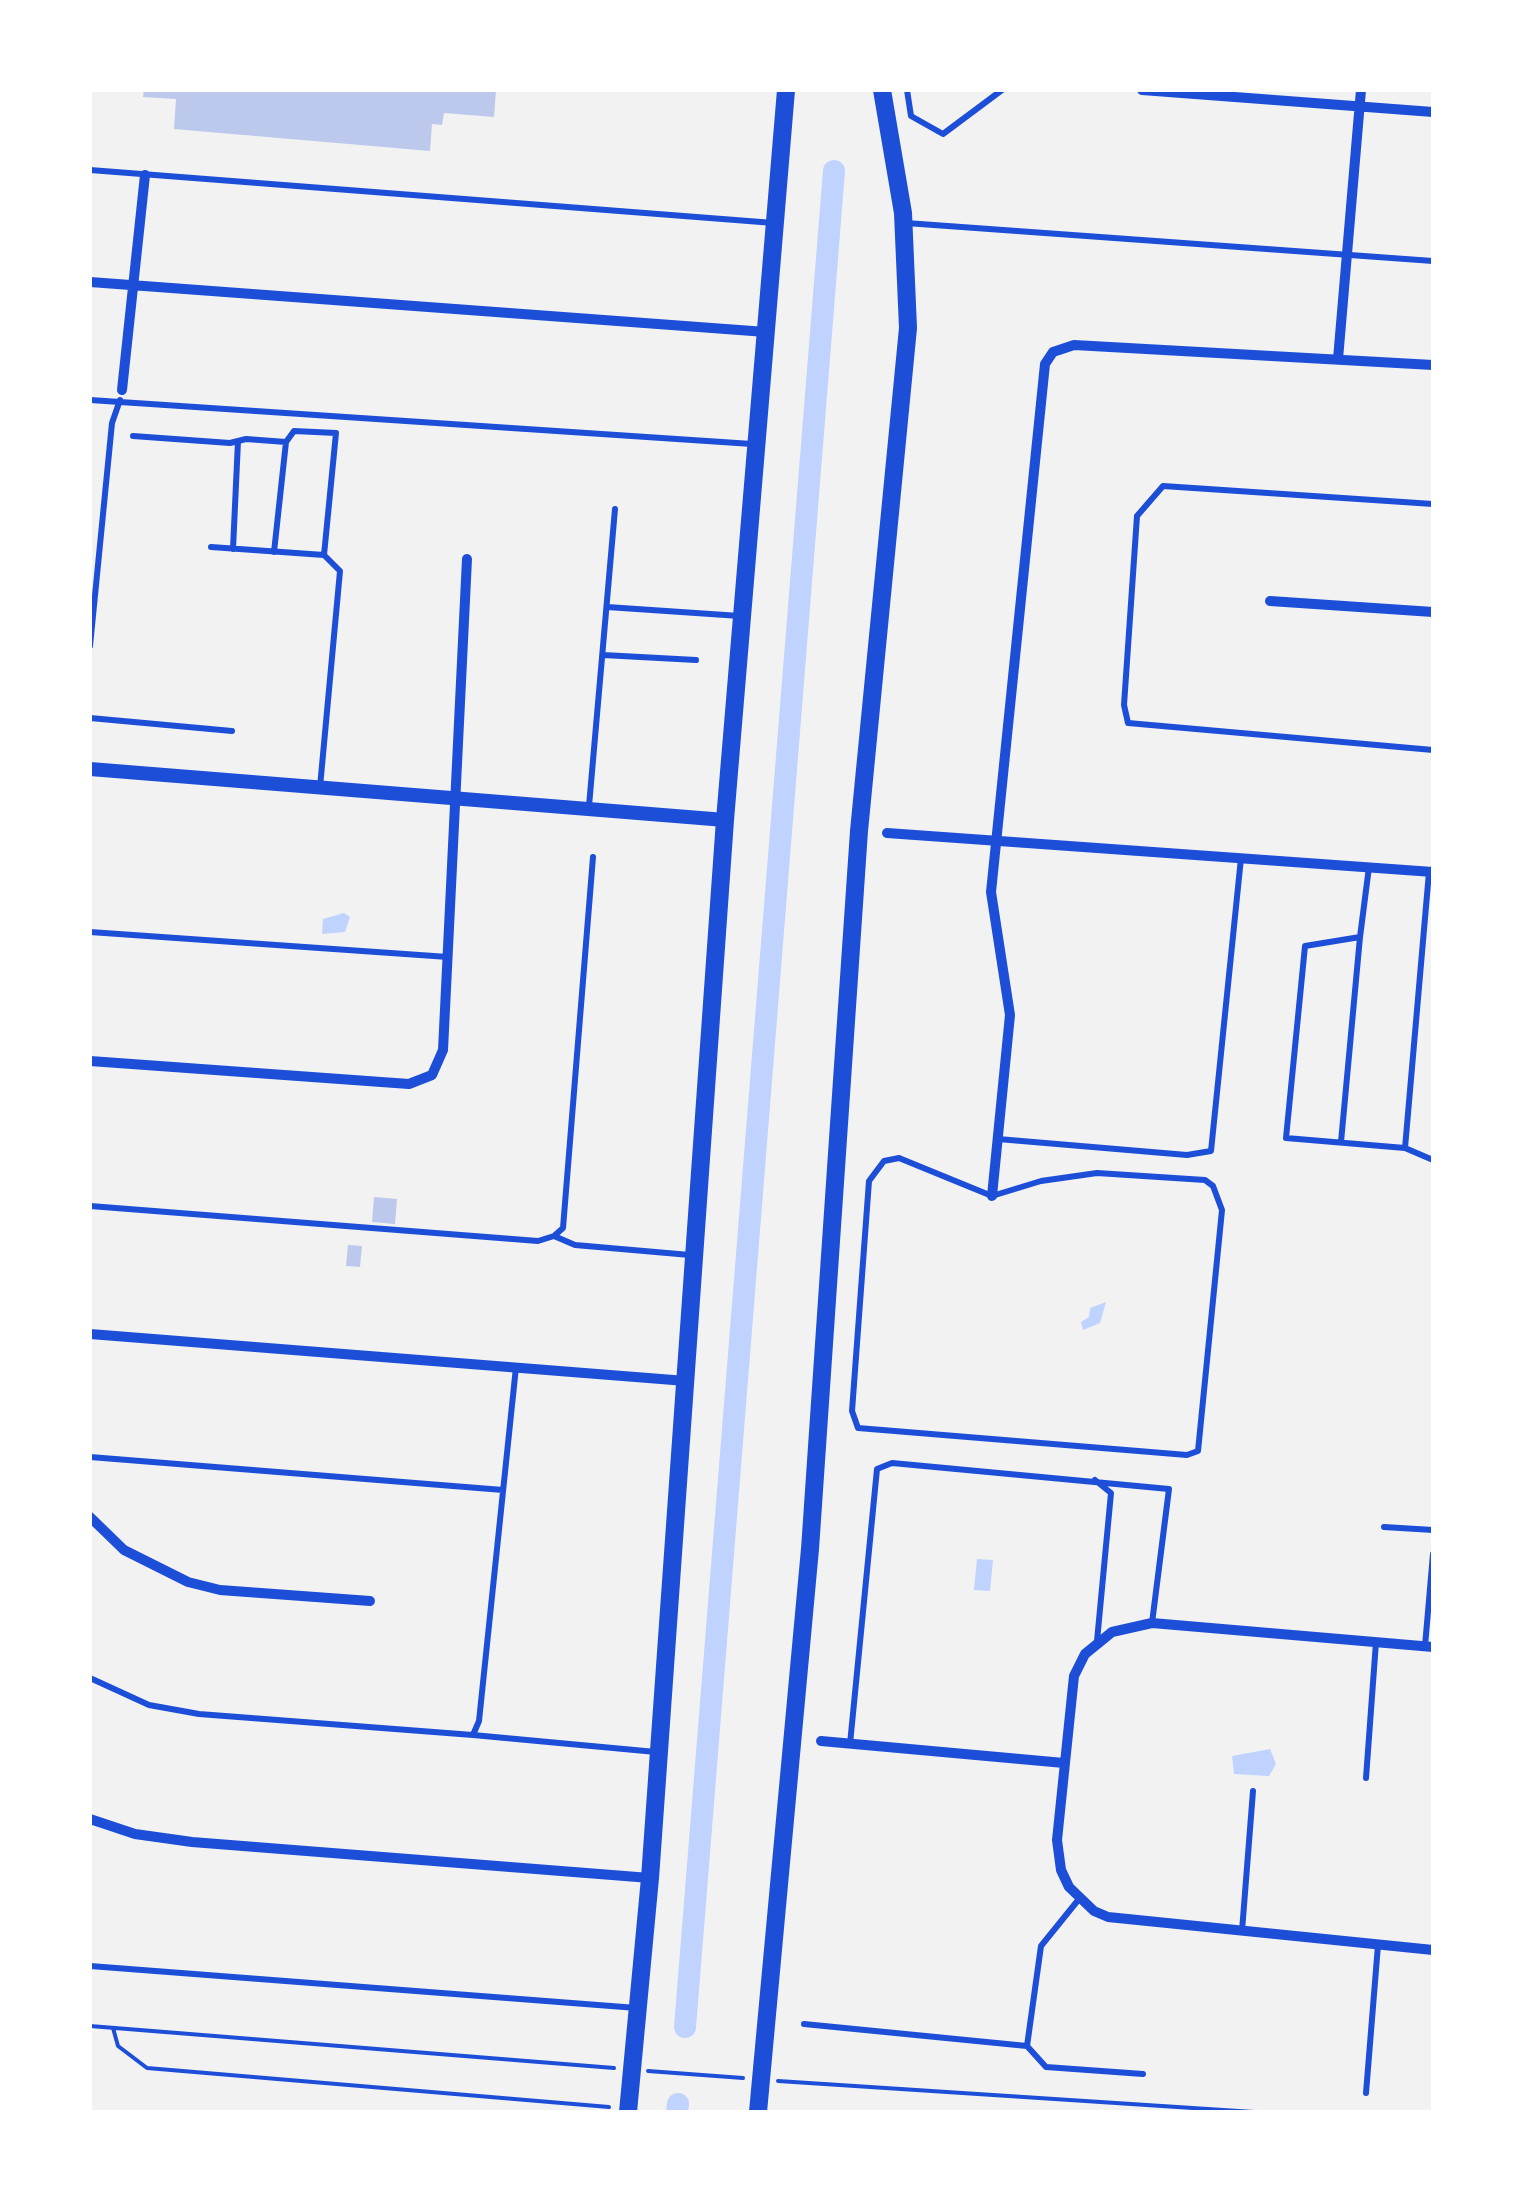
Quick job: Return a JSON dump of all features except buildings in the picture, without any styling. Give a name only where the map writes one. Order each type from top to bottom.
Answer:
[{"type":"main road","points":[[629,2110],[687,1381],[725,820],[786,90]]},
{"type":"main road","points":[[758,2112],[810,1549],[859,831],[908,328],[904,222],[882,90]]},
{"type":"street","points":[[1142,90],[1433,112]]},
{"type":"street","points":[[1338,359],[1361,90]]},
{"type":"street","points":[[121,395],[146,175]]},
{"type":"street","points":[[90,282],[768,332]]},
{"type":"street","points":[[992,1196],[1010,1015],[991,892],[1043,372],[1053,352],[1074,345],[1433,365]]},
{"type":"street","points":[[90,1061],[419,1082],[440,1064],[467,559]]},
{"type":"street","points":[[1270,601],[1433,612]]},
{"type":"street","points":[[90,770],[725,820]]},
{"type":"street","points":[[887,833],[1431,872]]},
{"type":"street","points":[[90,1334],[687,1381]]},
{"type":"street","points":[[90,1518],[124,1550],[188,1582],[220,1590],[370,1601]]},
{"type":"street","points":[[1429,1647],[1152,1624],[1134,1624],[1097,1641],[1074,1676],[1058,1858],[1079,1899],[1094,1910],[1126,1920],[1433,1950]]},
{"type":"street","points":[[821,1741],[1064,1763]]},
{"type":"street","points":[[90,1818],[134,1834],[192,1842],[650,1878]]},
{"type":"lane","points":[[907,90],[911,116],[942,134],[1002,90]]},
{"type":"lane","points":[[90,170],[775,223]]},
{"type":"lane","points":[[904,222],[1433,261]]},
{"type":"lane","points":[[90,646],[112,424],[121,395]]},
{"type":"lane","points":[[90,400],[121,395],[757,444]]},
{"type":"lane","points":[[274,552],[286,442],[294,431],[336,433],[324,555]]},
{"type":"lane","points":[[133,436],[286,442]]},
{"type":"lane","points":[[233,549],[238,441]]},
{"type":"lane","points":[[1433,504],[1163,486],[1137,516],[1124,706],[1128,723],[1433,750]]},
{"type":"lane","points":[[589,810],[615,508]]},
{"type":"lane","points":[[212,547],[324,555],[340,571],[320,788]]},
{"type":"lane","points":[[607,607],[742,616]]},
{"type":"lane","points":[[602,655],[696,660]]},
{"type":"lane","points":[[90,718],[232,732]]},
{"type":"lane","points":[[90,1206],[538,1242],[554,1236],[562,1228],[593,857]]},
{"type":"lane","points":[[998,1140],[1187,1155],[1211,1151],[1241,858]]},
{"type":"lane","points":[[1340,1142],[1369,868]]},
{"type":"lane","points":[[1405,1148],[1431,872]]},
{"type":"lane","points":[[90,932],[448,957]]},
{"type":"lane","points":[[1360,937],[1305,946],[1286,1138],[1405,1148],[1433,1160]]},
{"type":"lane","points":[[899,1158],[992,1196],[1041,1182],[1097,1173],[1205,1180],[1213,1186],[1222,1210],[1198,1451],[1187,1456],[869,1432],[855,1424],[872,1173],[884,1160],[899,1158]]},
{"type":"lane","points":[[554,1236],[575,1245],[696,1255]]},
{"type":"lane","points":[[473,1735],[479,1721],[516,1367]]},
{"type":"lane","points":[[90,1457],[503,1490]]},
{"type":"lane","points":[[850,1744],[877,1469],[892,1463],[1169,1489],[1152,1624]]},
{"type":"lane","points":[[1095,1480],[1110,1494],[1097,1641]]},
{"type":"lane","points":[[1384,1527],[1433,1530]]},
{"type":"lane","points":[[1429,1647],[1433,1554]]},
{"type":"lane","points":[[1366,1778],[1376,1642]]},
{"type":"lane","points":[[90,1678],[148,1704],[199,1714],[659,1753]]},
{"type":"lane","points":[[1242,1931],[1254,1791]]},
{"type":"lane","points":[[1028,2046],[1041,1946],[1079,1899]]},
{"type":"lane","points":[[1366,2093],[1378,1944]]},
{"type":"lane","points":[[90,1966],[638,2008]]},
{"type":"lane","points":[[804,2024],[1028,2046],[1046,2067],[1144,2074]]},
{"type":"path","points":[[90,2026],[627,2070]]},
{"type":"path","points":[[112,2028],[118,2046],[147,2068],[629,2110]]},
{"type":"path","points":[[645,2071],[756,2080]]},
{"type":"path","points":[[774,2081],[1254,2112]]},
{"type":"water","points":[[344,913],[350,917],[345,932],[322,934],[323,919]]},
{"type":"water","points":[[1106,1302],[1100,1323],[1083,1330],[1081,1322],[1089,1317],[1090,1308]]},
{"type":"water","points":[[977,1559],[993,1560],[990,1591],[974,1590]]},
{"type":"water","points":[[1270,1749],[1276,1764],[1269,1776],[1234,1774],[1232,1756]]},
{"type":"waterway","points":[[685,2027],[834,171]]},
{"type":"waterway","points":[[677,2112],[678,2104]]}]
